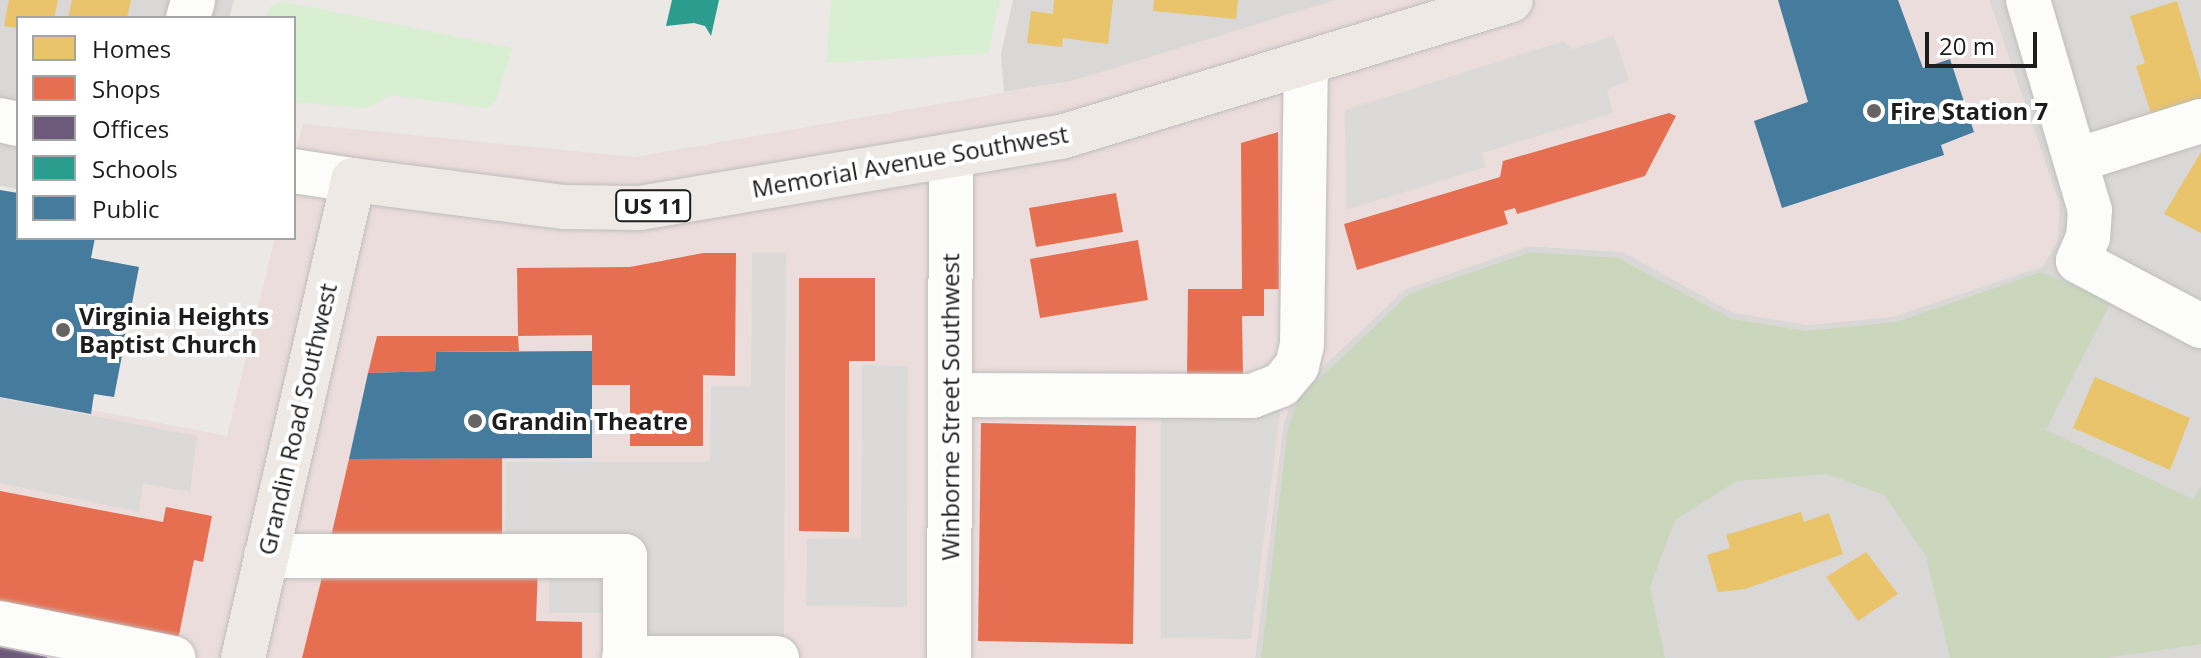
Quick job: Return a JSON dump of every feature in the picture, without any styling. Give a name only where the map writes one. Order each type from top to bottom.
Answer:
[{"type":"main road","name":"Memorial Avenue Southwest","points":[[353,180],[564,207],[640,208],[1061,137],[1306,65],[1502,1]]},
{"type":"main road","name":"Grandin Road Southwest","points":[[243,658],[353,180]]},
{"type":"street","points":[[2028,0],[2090,210],[2088,237],[2078,261],[2201,326]]},
{"type":"street","points":[[950,395],[1252,396],[1281,385],[1297,366],[1302,344],[1306,65]]},
{"type":"street","points":[[2077,160],[2201,121]]},
{"type":"street","name":"Winborne Street Southwest","points":[[949,658],[951,156]]},
{"type":"street","name":"Memorial Avenue Southwest","points":[[296,171],[353,180]]},
{"type":"street","points":[[266,556],[625,556],[624,656],[777,658]]},
{"type":"street","points":[[0,623],[173,658]]},
{"type":"shaded area","points":[[0,0],[234,0],[230,16],[16,16],[16,189],[0,186]]},
{"type":"shaded area","points":[[1013,0],[1344,0],[1072,81],[1004,92],[1001,54]]},
{"type":"shaded area","points":[[1335,0],[1989,0],[2059,204],[2058,239],[2043,266],[1892,317],[1808,325],[1734,313],[1623,252],[1529,246],[1405,289],[1294,394],[1283,426],[1255,658],[0,658],[0,392],[227,436],[275,240],[296,240],[296,152],[303,124],[634,157],[1072,81]]},
{"type":"shaded area","points":[[1989,0],[2201,0],[2201,658],[1255,658],[1283,426],[1294,394],[1405,289],[1529,246],[1623,252],[1734,313],[1892,317],[2043,266],[2058,239],[2059,203]]},
{"type":"shaded area","points":[[1614,36],[1629,80],[1607,90],[1613,113],[1482,153],[1486,167],[1346,210],[1345,110],[1563,41],[1572,49]]},
{"type":"shaded area","points":[[752,253],[786,253],[784,645],[605,644],[604,613],[549,613],[549,539],[505,538],[506,462],[710,462],[711,386],[751,386]]},
{"type":"shaded area","points":[[862,365],[908,366],[907,607],[806,606],[807,539],[861,538]]},
{"type":"shaded area","points":[[0,398],[197,436],[190,492],[143,484],[139,512],[0,483]]},
{"type":"shaded area","points":[[1161,405],[1281,406],[1251,639],[1161,638]]},
{"type":"green space","points":[[831,0],[1000,0],[988,53],[826,63]]},
{"type":"green space","points":[[285,2],[512,48],[496,101],[487,108],[391,95],[366,108],[296,102],[296,16],[266,16],[270,7]]},
{"type":"green space","points":[[1530,252],[1618,258],[1732,319],[1806,331],[1896,322],[2041,272],[2111,302],[2046,430],[2193,499],[2201,487],[2201,644],[2106,658],[1950,658],[1926,556],[1884,495],[1827,474],[1737,481],[1675,520],[1650,587],[1665,658],[1261,658],[1288,427],[1299,398],[1409,294]]},
{"type":"building: Homes","points":[[9,0],[58,0],[54,16],[16,16],[16,28],[4,26]]},
{"type":"building: Homes","points":[[72,0],[131,0],[127,16],[68,16]]},
{"type":"building: Homes","points":[[1054,0],[1113,0],[1108,44],[1063,38],[1062,47],[1027,43],[1031,11],[1053,14]]},
{"type":"building: Homes","points":[[1154,0],[1238,0],[1236,19],[1153,11]]},
{"type":"building: Homes","points":[[2177,1],[2201,81],[2201,99],[2151,114],[2136,66],[2145,63],[2130,16]]},
{"type":"building: Homes","points":[[2201,152],[2201,233],[2164,214]]},
{"type":"building: Homes","points":[[2095,377],[2190,418],[2170,470],[2073,428]]},
{"type":"building: Homes","points":[[1801,512],[1804,522],[1829,513],[1843,554],[1745,589],[1718,592],[1707,555],[1730,548],[1726,535]]},
{"type":"building: Homes","points":[[1866,552],[1898,594],[1858,621],[1826,577]]},
{"type":"building: Shops","points":[[1669,113],[1676,116],[1645,176],[1517,214],[1515,208],[1504,211],[1508,224],[1357,270],[1344,224],[1500,177],[1503,161]]},
{"type":"building: Shops","points":[[1278,132],[1279,289],[1264,289],[1264,316],[1242,316],[1243,376],[1187,376],[1188,289],[1242,289],[1241,143]]},
{"type":"building: Shops","points":[[1116,193],[1123,232],[1036,247],[1029,208]]},
{"type":"building: Shops","points":[[1138,240],[1148,300],[1040,318],[1030,259]]},
{"type":"building: Shops","points":[[703,253],[736,253],[735,376],[703,375],[703,446],[630,446],[630,385],[592,385],[592,335],[518,336],[517,268],[630,267]]},
{"type":"building: Shops","points":[[799,278],[875,278],[875,361],[849,361],[849,532],[799,531]]},
{"type":"building: Shops","points":[[377,336],[518,336],[519,351],[436,352],[435,371],[368,373]]},
{"type":"building: Shops","points":[[981,423],[1136,426],[1133,644],[978,641]]},
{"type":"building: Shops","points":[[502,458],[502,542],[330,541],[349,459]]},
{"type":"building: Shops","points":[[0,491],[163,522],[166,507],[212,516],[203,562],[194,560],[178,640],[0,605]]},
{"type":"building: Shops","points":[[325,565],[538,567],[536,621],[582,622],[582,658],[302,658]]},
{"type":"building: Offices","points":[[0,647],[47,657],[47,658],[0,658]]},
{"type":"building: Schools","points":[[672,0],[719,0],[711,36],[705,26],[694,23],[666,26]]},
{"type":"building: Public","name":"Fire Station 7","points":[[1778,0],[1898,0],[1923,68],[1950,59],[1974,132],[1941,145],[1944,155],[1782,208],[1754,121],[1808,102]]},
{"type":"building: Public","name":"Virginia Heights Baptist Church","points":[[0,190],[16,193],[16,240],[95,240],[91,258],[139,267],[114,397],[94,394],[91,414],[0,397]]},
{"type":"building: Public","name":"Grandin Theatre","points":[[592,351],[592,458],[349,459],[368,373],[435,371],[436,352]]},
{"type":"place","name":"Fire Station 7","points":[[1874,111]]},
{"type":"place","name":"Virginia Heights Baptist Church","points":[[63,330]]},
{"type":"place","name":"Grandin Theatre","points":[[475,421]]}]
